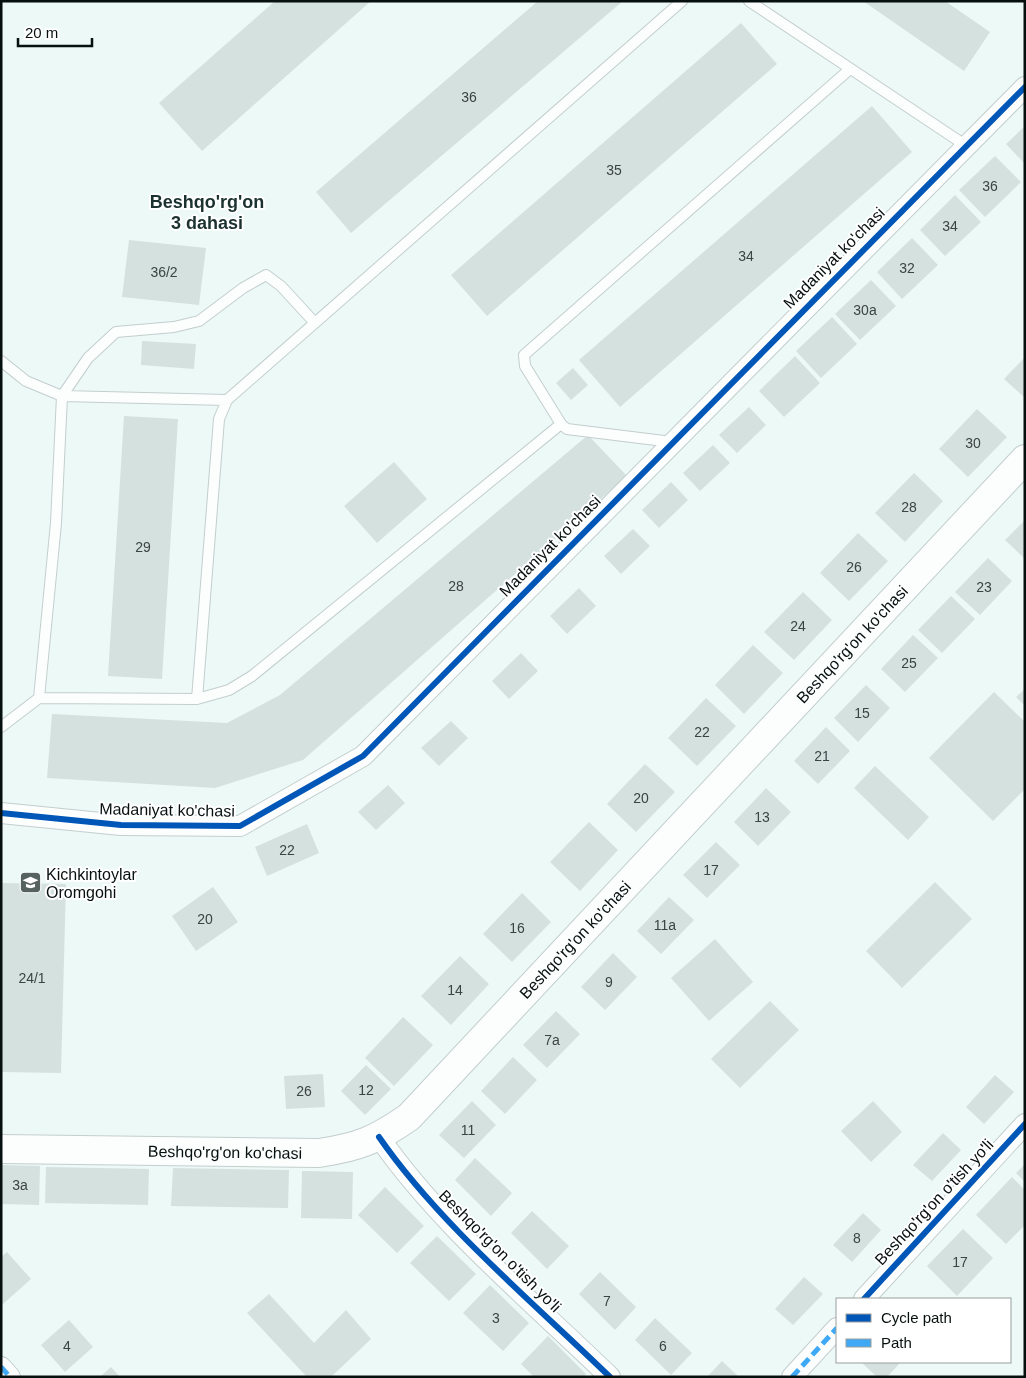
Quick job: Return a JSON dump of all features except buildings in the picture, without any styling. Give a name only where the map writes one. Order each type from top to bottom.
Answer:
[{"type":"main road","name":"Beshqo'rg'on ko'chasi","points":[[1,1149],[319,1153],[351,1148],[379,1137],[409,1117],[1025,459]]},
{"type":"street","name":"Madaniyat ko'chasi","points":[[1,813],[121,825],[240,826],[363,756],[965,145],[1025,87]]},
{"type":"street","name":"Beshqo'rg'on o'tish yo'li","points":[[865,1298],[1025,1124]]},
{"type":"street","name":"Beshqo'rg'on o'tish yo'li","points":[[379,1137],[402,1170],[456,1228],[610,1377]]},
{"type":"street","points":[[792,1377],[836,1329]]},
{"type":"street","points":[[1,1367],[10,1377]]},
{"type":"lane","points":[[197,699],[219,419],[227,400],[682,1]]},
{"type":"lane","points":[[749,1],[965,145]]},
{"type":"lane","points":[[672,442],[566,429],[525,366],[524,355],[850,69]]},
{"type":"lane","points":[[39,698],[56,523],[62,396],[88,358],[116,332],[174,327],[199,321],[243,288],[266,275],[281,286],[314,324]]},
{"type":"lane","points":[[1,361],[26,381],[62,396],[227,400]]},
{"type":"lane","points":[[1,727],[39,698],[197,699],[229,690],[252,676],[561,424]]},
{"type":"marked path","points":[[792,1377],[836,1329]]},
{"type":"marked path","points":[[1,1367],[10,1377]]},
{"type":"cycle path","points":[[1,813],[121,825],[240,826],[363,756],[1025,87]]},
{"type":"cycle path","points":[[865,1298],[1025,1124]]},
{"type":"cycle path","points":[[379,1137],[403,1170],[459,1232],[488,1262],[610,1377]]},
{"type":"place","name":"Kichkintoylar Oromgohi","points":[[30,883]]},
{"type":"district","name":"Beshqo'rg'on 3 dahasi","points":[[207,212]]}]
